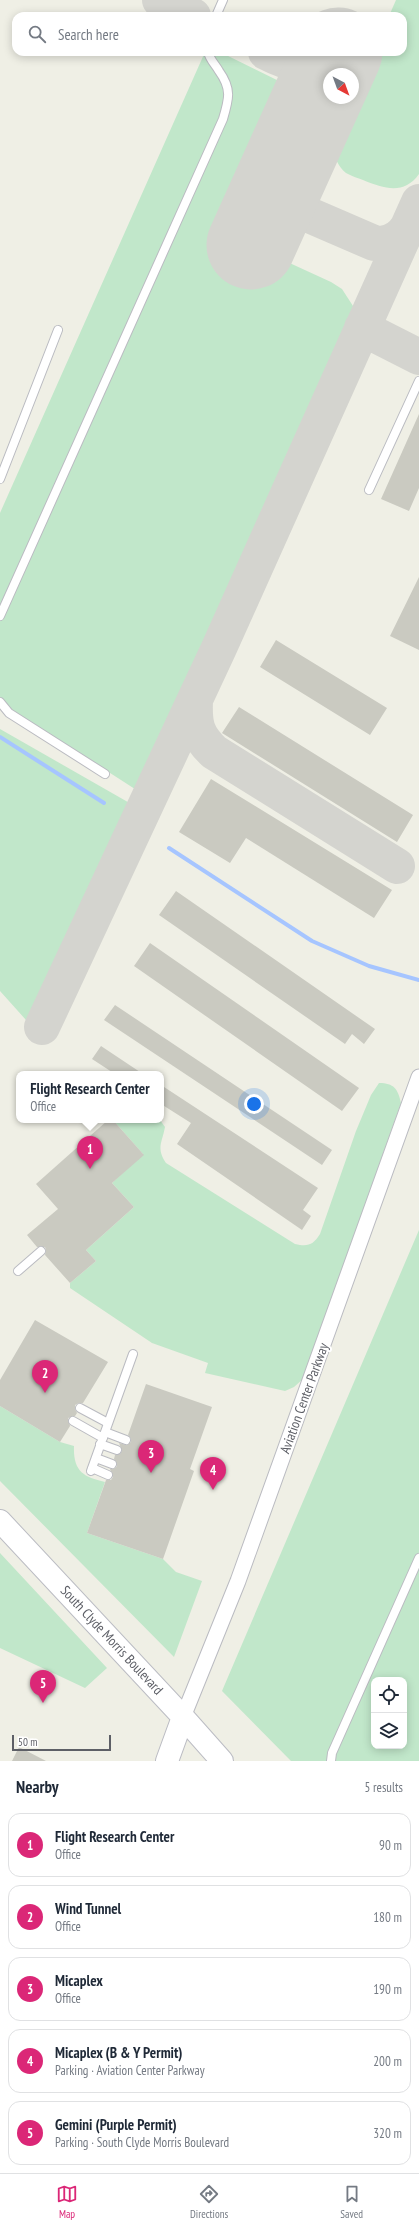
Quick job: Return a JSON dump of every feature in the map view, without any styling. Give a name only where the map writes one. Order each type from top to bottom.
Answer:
[{"type":"main road","name":"South Clyde Morris Boulevard","points":[[0,1521],[184,1717],[222,1761]]},
{"type":"main road","points":[[167,1761],[184,1717]]},
{"type":"street","name":"Aviation Center Parkway","points":[[184,1717],[238,1582],[419,1077]]},
{"type":"lane","points":[[218,12],[223,0]]},
{"type":"lane","points":[[0,616],[223,119],[229,94],[220,72],[209,56]]},
{"type":"lane","points":[[0,479],[58,330]]},
{"type":"lane","points":[[368,490],[419,381]]},
{"type":"lane","points":[[0,702],[9,713]]},
{"type":"lane","points":[[0,707],[105,774]]},
{"type":"lane","points":[[18,1271],[41,1250]]},
{"type":"lane","points":[[108,1475],[92,1469],[133,1354]]},
{"type":"lane","points":[[80,1408],[108,1423]]},
{"type":"lane","points":[[73,1421],[103,1438],[116,1450]]},
{"type":"lane","points":[[103,1438],[126,1440]]},
{"type":"lane","points":[[96,1458],[112,1464]]},
{"type":"lane","points":[[331,1761],[332,1753],[419,1558]]},
{"type":"green space","points":[[396,0],[419,0],[419,174],[413,181],[400,188],[386,188],[346,173],[335,157],[331,146],[350,104],[359,104],[359,83],[371,56],[407,56],[407,12],[391,12]]},
{"type":"green space","points":[[203,56],[228,56],[285,84],[222,232],[331,282],[342,289],[353,306],[353,315],[341,336],[138,791],[0,702],[0,513]]},
{"type":"green space","points":[[0,729],[133,805],[26,1020],[0,991]]},
{"type":"green space","points":[[379,1083],[388,1084],[397,1091],[401,1103],[303,1379],[294,1387],[285,1391],[205,1373],[208,1363],[152,1343],[70,1288],[70,1283],[96,1261],[86,1250],[134,1207],[112,1183],[143,1154],[116,1123],[162,1123],[165,1127],[160,1149],[166,1163],[295,1244],[307,1245],[315,1241],[320,1234],[356,1131],[371,1095]]},
{"type":"green space","points":[[419,1230],[419,1761],[291,1761],[222,1691]]},
{"type":"green space","points":[[0,1406],[60,1442],[74,1446],[75,1461],[81,1472],[91,1478],[105,1482],[87,1533],[163,1559],[176,1572],[202,1581],[174,1657],[0,1481]]},
{"type":"green space","points":[[0,1553],[107,1668],[85,1688],[0,1648]]},
{"type":"building","points":[[419,414],[419,488],[409,511],[381,499]]},
{"type":"building","points":[[419,577],[419,650],[390,636]]},
{"type":"building","points":[[276,640],[387,708],[370,735],[260,667]]},
{"type":"building","points":[[239,707],[413,815],[397,842],[222,733]]},
{"type":"building","points":[[211,779],[392,890],[374,918],[246,838],[230,863],[179,832]]},
{"type":"building","points":[[176,891],[375,1029],[364,1044],[352,1034],[345,1044],[159,915]]},
{"type":"building","points":[[150,943],[359,1088],[342,1111],[134,966]]},
{"type":"building","points":[[115,1005],[332,1150],[322,1165],[104,1020]]},
{"type":"building","points":[[101,1046],[138,1071],[110,1071],[92,1059]]},
{"type":"building","points":[[164,1087],[318,1188],[303,1210],[311,1216],[302,1230],[177,1144],[191,1123],[164,1106]]},
{"type":"building","points":[[105,1123],[116,1123],[144,1155],[112,1183],[134,1207],[86,1250],[96,1261],[70,1283],[45,1255],[45,1247],[37,1247],[27,1235],[58,1209],[36,1184]]},
{"type":"building","points":[[35,1320],[108,1362],[83,1403],[75,1405],[77,1413],[75,1416],[68,1418],[70,1426],[60,1442],[0,1406],[0,1380]]},
{"type":"building","points":[[146,1384],[212,1407],[190,1469],[194,1471],[163,1559],[87,1533],[106,1480],[111,1480],[113,1477],[110,1469],[117,1466],[114,1459],[115,1455],[120,1454],[122,1451],[119,1443],[126,1445],[131,1442],[128,1435]]},
{"type":"building","points":[[19,1747],[46,1761],[12,1761]]},
{"type":"waterway","points":[[0,737],[104,803]]},
{"type":"waterway","points":[[169,848],[312,941],[369,966],[419,980]]},
{"type":"taxiway","points":[[160,0],[185,12]]},
{"type":"taxiway","points":[[274,56],[283,60],[300,64],[316,62],[327,56]]},
{"type":"taxiway","points":[[272,199],[374,243],[379,244],[393,241],[408,227]]},
{"type":"taxiway","points":[[42,1027],[219,648],[419,202]]},
{"type":"taxiway","points":[[362,328],[419,357]]},
{"type":"taxiway","points":[[195,700],[197,729],[203,740],[214,752],[397,866]]},
{"type":"runway","points":[[251,245],[336,56]]},
{"type":"place","name":"Flight Research Center","points":[[90,1169]]},
{"type":"place","name":"Wind Tunnel","points":[[45,1393]]},
{"type":"place","name":"Micaplex","points":[[151,1473]]},
{"type":"place","name":"Micaplex (B & Y Permit)","points":[[213,1490]]},
{"type":"place","name":"Gemini (Purple Permit)","points":[[43,1703]]}]
